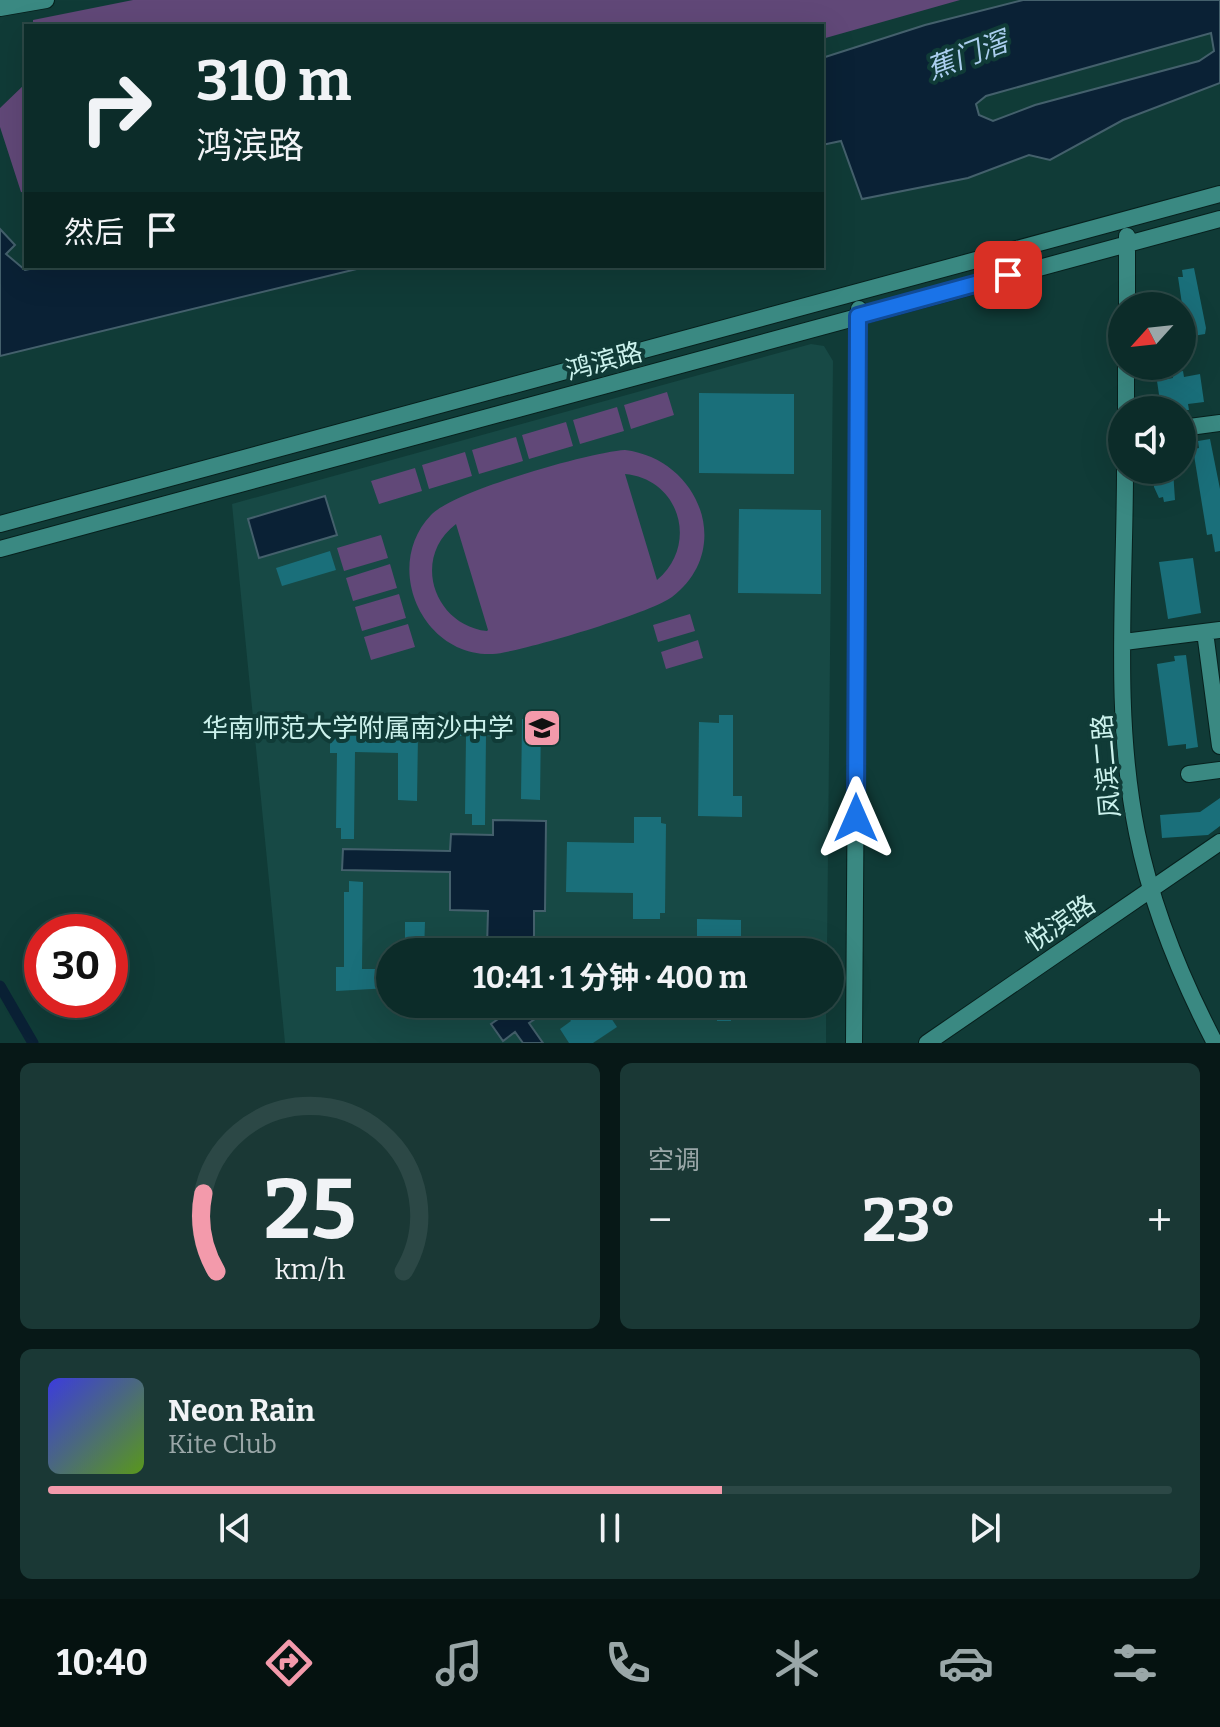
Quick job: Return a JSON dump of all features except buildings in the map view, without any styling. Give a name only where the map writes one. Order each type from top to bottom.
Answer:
[{"type":"street","points":[[0,8],[46,0]]},
{"type":"street","name":"鸿滨路","points":[[0,524],[1220,194]]},
{"type":"street","points":[[1127,219],[1127,292]]},
{"type":"street","name":"鸿滨路","points":[[0,549],[1220,219]]},
{"type":"street","points":[[854,1043],[859,292]]},
{"type":"street","points":[[1196,426],[1220,423]]},
{"type":"street","name":"凤滨二路","points":[[1125,484],[1124,719],[1128,776],[1137,834],[1169,945],[1215,1043]]},
{"type":"street","points":[[1124,642],[1213,631],[1220,746]]},
{"type":"street","points":[[1189,774],[1220,770]]},
{"type":"street","name":"悦滨路","points":[[927,1043],[1220,842]]},
{"type":"shaded area","points":[[133,0],[960,0],[824,38],[824,24],[33,24],[33,20]]},
{"type":"shaded area","points":[[24,85],[24,193],[21,192],[0,127],[0,108]]},
{"type":"shaded area","name":"华南师范大学附属南沙中学","points":[[811,344],[824,346],[833,361],[827,938],[376,938],[376,1018],[826,1018],[826,1043],[285,1043],[232,504]]},
{"type":"shaded area","points":[[667,392],[674,415],[631,429],[624,405]]},
{"type":"shaded area","points":[[617,407],[624,431],[580,444],[573,420]]},
{"type":"shaded area","points":[[566,422],[573,446],[529,459],[522,435]]},
{"type":"shaded area","points":[[516,437],[523,461],[479,474],[472,450]]},
{"type":"shaded area","points":[[625,450],[651,457],[672,470],[689,488],[700,509],[704,532],[702,555],[691,577],[672,597],[585,631],[493,654],[468,651],[446,641],[429,625],[417,605],[410,582],[410,559],[417,536],[431,515],[445,505],[493,484]],"holes":[[[625,474],[644,479],[659,488],[677,516],[680,532],[677,549],[670,566],[657,580]],[[456,524],[488,630],[487,631],[453,617],[435,588],[432,571],[434,554],[442,538]]]},
{"type":"shaded area","points":[[465,452],[472,476],[429,489],[422,465]]},
{"type":"shaded area","points":[[415,468],[422,491],[379,504],[371,481]]},
{"type":"shaded area","points":[[381,535],[388,558],[344,571],[337,548]]},
{"type":"shaded area","points":[[390,564],[397,588],[353,601],[346,578]]},
{"type":"shaded area","points":[[399,594],[406,618],[362,631],[355,607]]},
{"type":"shaded area","points":[[690,614],[695,631],[658,642],[653,625]]},
{"type":"shaded area","points":[[408,624],[415,647],[371,660],[364,637]]},
{"type":"shaded area","points":[[698,640],[703,658],[666,669],[661,652]]},
{"type":"water","name":"蕉门滘","points":[[1023,0],[1220,0],[1220,83],[1123,120],[1050,160],[1029,155],[968,178],[862,199],[841,141],[824,145],[824,57],[925,25]],"holes":[[[1211,33],[1214,51],[1199,61],[1035,105],[993,121],[979,115],[976,104],[986,96]]]},
{"type":"water","points":[[0,229],[15,245],[6,254],[25,270],[361,268],[0,356]]},
{"type":"water","points":[[325,496],[337,535],[259,558],[248,519]]},
{"type":"water","points":[[493,820],[546,821],[545,911],[534,911],[534,936],[531,938],[487,938],[488,911],[450,910],[450,872],[342,870],[343,849],[450,851],[451,834],[493,835]]},
{"type":"water","points":[[500,1018],[536,1018],[529,1023],[543,1043],[523,1043],[515,1032],[503,1041],[491,1024]]},
{"type":"waterway","points":[[0,986],[33,1043]]},
{"type":"place","name":"华南师范大学附属南沙中学","points":[[542,728]]},
{"type":"route","points":[[856,818],[858,316],[1008,275]]}]
